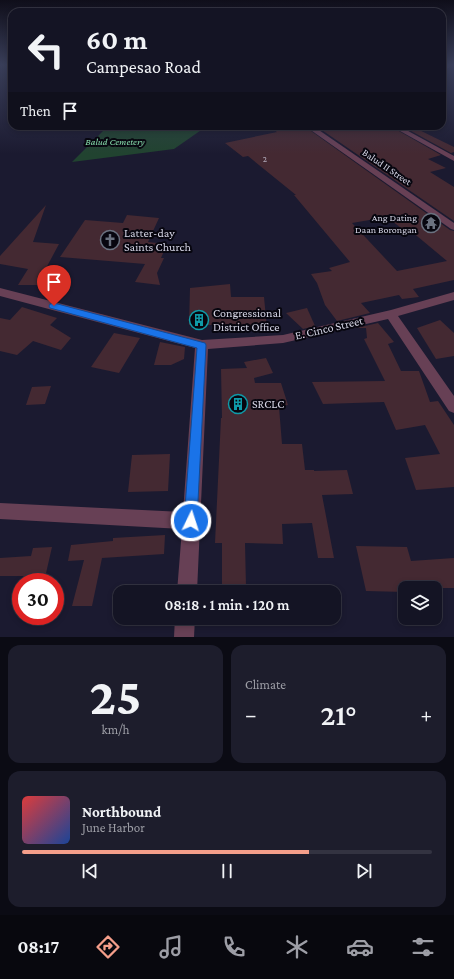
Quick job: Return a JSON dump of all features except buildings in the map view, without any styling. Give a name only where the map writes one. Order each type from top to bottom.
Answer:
[{"type":"street","name":"Balud II Street","points":[[314,130],[454,226]]},
{"type":"street","points":[[401,130],[454,159]]},
{"type":"street","name":"E. Cinco Street","points":[[0,292],[202,345],[283,339],[391,314],[454,296]]},
{"type":"street","points":[[391,314],[454,407]]},
{"type":"street","points":[[186,585],[202,345]]},
{"type":"street","points":[[0,511],[191,521]]},
{"type":"street","points":[[184,637],[185,625]]},
{"type":"green space","name":"Balud Cemetery","points":[[104,130],[201,130],[174,149],[72,162]]},
{"type":"place","name":"Ang Dating Daan Borongan","points":[[431,223]]},
{"type":"place","name":"Latter-day Saints Church","points":[[110,240]]},
{"type":"place","name":"Congressional District Office","points":[[199,320]]},
{"type":"place","name":"SRCLC","points":[[238,404]]},
{"type":"route","points":[[54,306],[202,345],[191,521]]}]
